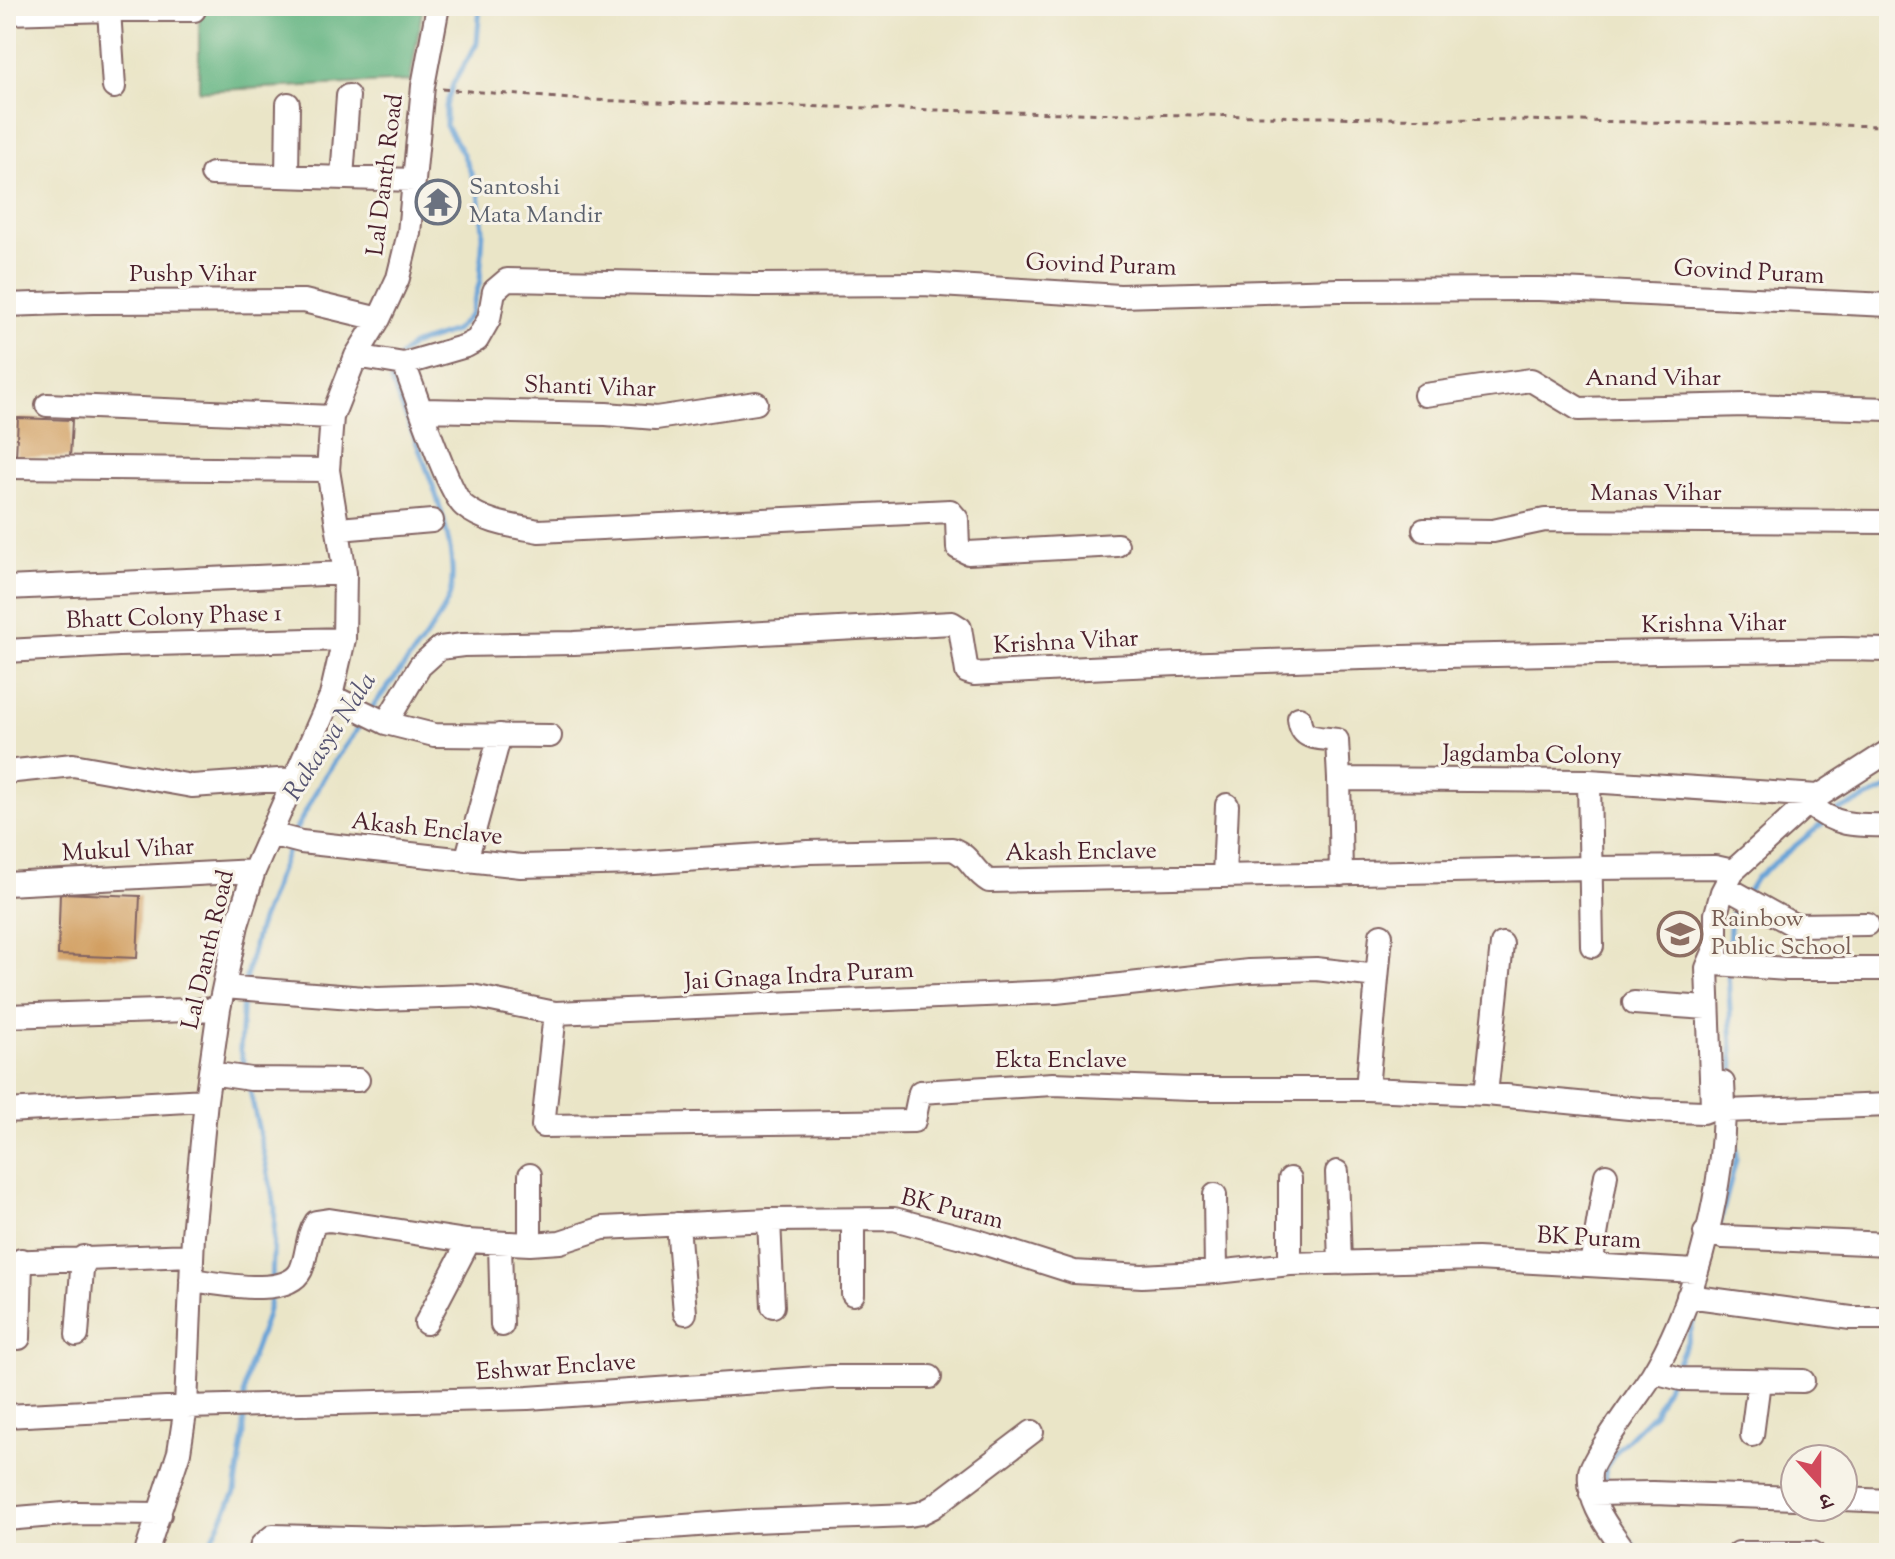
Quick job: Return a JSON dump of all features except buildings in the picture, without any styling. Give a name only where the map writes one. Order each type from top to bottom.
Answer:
[{"type":"street","name":"Lal Danth Road","points":[[146,1553],[179,1452],[186,1407],[192,1255],[206,1100],[210,1073],[232,994],[237,925],[254,871],[285,838],[293,779],[331,696],[344,639],[345,573],[328,470],[332,417],[356,356],[379,319],[398,278],[409,233],[423,86],[438,6]]},
{"type":"street","points":[[109,10],[114,87]]},
{"type":"street","points":[[6,13],[194,10]]},
{"type":"street","points":[[342,178],[348,96]]},
{"type":"street","points":[[287,176],[288,104]]},
{"type":"street","points":[[212,174],[414,180]]},
{"type":"street","name":"Govind Puram","points":[[356,356],[394,363],[466,346],[477,340],[489,319],[494,291],[507,280],[756,285],[923,284],[1120,296],[1539,289],[1889,305]]},
{"type":"street","name":"Pushp Vihar","points":[[6,305],[304,301],[379,319]]},
{"type":"street","points":[[394,363],[422,410],[447,479],[460,504],[500,524],[539,531],[950,511],[957,519],[958,548],[968,553],[1117,545]]},
{"type":"street","name":"Anand Vihar","points":[[1425,395],[1531,380],[1579,409],[1747,405],[1889,409]]},
{"type":"street","name":"Shanti Vihar","points":[[422,410],[656,418],[756,403]]},
{"type":"street","points":[[47,405],[332,417]]},
{"type":"street","points":[[6,467],[328,470]]},
{"type":"street","name":"Manas Vihar","points":[[1424,530],[1493,531],[1545,520],[1889,522]]},
{"type":"street","points":[[339,529],[432,521]]},
{"type":"street","points":[[6,588],[345,573]]},
{"type":"street","name":"Krishna Vihar","points":[[376,719],[420,666],[440,648],[463,645],[574,643],[952,623],[960,628],[967,672],[974,674],[1123,665],[1497,655],[1889,650]]},
{"type":"street","name":"Bhatt Colony Phase 1","points":[[6,651],[344,639]]},
{"type":"street","points":[[331,696],[376,719],[434,735],[550,736]]},
{"type":"street","points":[[1299,718],[1300,730],[1305,735],[1337,740],[1341,874]]},
{"type":"street","points":[[466,861],[500,735]]},
{"type":"street","points":[[1626,1553],[1596,1509],[1602,1494],[1590,1468],[1666,1376],[1697,1298],[1695,1271],[1713,1235],[1728,1109],[1716,914],[1736,889],[1820,809],[1889,751]]},
{"type":"street","points":[[6,772],[73,765],[192,786],[293,779]]},
{"type":"street","name":"Jagdamba Colony","points":[[1339,779],[1589,781],[1820,809],[1863,826],[1889,825]]},
{"type":"street","points":[[1589,781],[1592,946]]},
{"type":"street","points":[[1224,876],[1227,805]]},
{"type":"street","name":"Akash Enclave","points":[[285,838],[521,866],[639,863],[808,852],[952,849],[964,854],[979,875],[989,881],[1715,867],[1736,889]]},
{"type":"street","name":"Mukul Vihar","points":[[6,884],[254,871]]},
{"type":"street","points":[[1736,889],[1794,925],[1867,924]]},
{"type":"street","points":[[1367,1089],[1381,935]]},
{"type":"street","points":[[1486,1094],[1502,944]]},
{"type":"street","points":[[1728,1109],[1707,1008],[1707,968],[1721,960],[1787,969],[1889,969]]},
{"type":"street","name":"Jai Gnaga Indra Puram","points":[[6,1016],[232,994],[377,999],[472,996],[555,1013],[1056,992],[1249,971],[1316,969],[1377,976]]},
{"type":"street","points":[[1634,1003],[1707,1008]]},
{"type":"street","name":"Ekta Enclave","points":[[555,1013],[543,1126],[914,1121],[920,1092],[1053,1084],[1486,1094],[1703,1112],[1889,1105]]},
{"type":"street","points":[[210,1073],[247,1078],[358,1080]]},
{"type":"street","points":[[6,1111],[206,1100]]},
{"type":"street","points":[[1337,1172],[1340,1263]]},
{"type":"street","points":[[530,1175],[530,1244]]},
{"type":"street","points":[[1591,1265],[1606,1175]]},
{"type":"street","points":[[1290,1179],[1290,1264]]},
{"type":"street","points":[[1215,1195],[1216,1272]]},
{"type":"street","name":"BK Puram","points":[[191,1280],[269,1287],[294,1280],[300,1270],[309,1233],[316,1222],[342,1220],[469,1241],[530,1244],[560,1242],[603,1228],[769,1220],[894,1219],[1074,1272],[1142,1276],[1290,1264],[1477,1259],[1695,1271]]},
{"type":"street","points":[[769,1220],[773,1306]]},
{"type":"street","points":[[853,1220],[853,1294]]},
{"type":"street","points":[[678,1224],[685,1313]]},
{"type":"street","points":[[1713,1235],[1889,1244]]},
{"type":"street","points":[[426,1323],[469,1241]]},
{"type":"street","points":[[500,1243],[502,1325]]},
{"type":"street","points":[[19,1338],[13,1261],[192,1255]]},
{"type":"street","points":[[77,1335],[83,1257]]},
{"type":"street","points":[[1697,1298],[1851,1318],[1889,1318]]},
{"type":"street","points":[[1666,1376],[1803,1381]]},
{"type":"street","name":"Eshwar Enclave","points":[[6,1416],[186,1407],[528,1398],[832,1377],[930,1377]]},
{"type":"street","points":[[1752,1435],[1759,1381]]},
{"type":"street","points":[[260,1553],[262,1545],[273,1536],[427,1540],[921,1513],[1032,1432]]},
{"type":"street","points":[[1602,1494],[1779,1497]]},
{"type":"street","points":[[1859,1500],[1889,1501]]},
{"type":"street","points":[[6,1519],[76,1513],[160,1514]]},
{"type":"street","points":[[1739,1553],[1813,1553]]},
{"type":"path","points":[[440,89],[585,100],[1008,112],[1889,126]]},
{"type":"green space","points":[[199,6],[423,6],[410,81],[199,91]]},
{"type":"waterway","name":"Rakasya Nala","points":[[400,356],[412,345],[455,331],[470,315],[480,281],[483,230],[479,192],[463,154],[446,126],[446,106],[453,84],[477,43],[480,6]]},
{"type":"waterway","name":"Rakasya Nala","points":[[372,708],[435,623],[449,597],[452,575],[450,549],[434,488],[391,380],[395,369]]},
{"type":"waterway","name":"Rakasya Nala","points":[[294,833],[324,777],[364,719]]},
{"type":"waterway","points":[[1837,811],[1889,788]]},
{"type":"waterway","points":[[1748,891],[1756,878],[1823,823]]},
{"type":"waterway","name":"Rakasya Nala","points":[[245,981],[258,929],[289,846]]},
{"type":"waterway","points":[[1728,958],[1731,916],[1740,902]]},
{"type":"waterway","points":[[1728,972],[1735,1105]]},
{"type":"waterway","name":"Rakasya Nala","points":[[243,995],[240,1050],[246,1072]]},
{"type":"waterway","name":"Rakasya Nala","points":[[249,1085],[275,1207],[272,1281]]},
{"type":"waterway","points":[[1719,1227],[1736,1160],[1735,1115]]},
{"type":"waterway","name":"Rakasya Nala","points":[[244,1400],[248,1371],[266,1319],[271,1291]]},
{"type":"waterway","points":[[1673,1372],[1688,1340],[1699,1302]]},
{"type":"waterway","points":[[1607,1489],[1605,1468],[1620,1447],[1654,1413],[1669,1381]]},
{"type":"waterway","name":"Rakasya Nala","points":[[205,1553],[235,1492],[244,1434],[244,1410]]},
{"type":"waterway","points":[[1608,1498],[1609,1505],[1638,1553]]},
{"type":"place","name":"Santoshi Mata Mandir","points":[[438,202]]},
{"type":"place","name":"Rainbow Public School","points":[[1680,934]]}]
